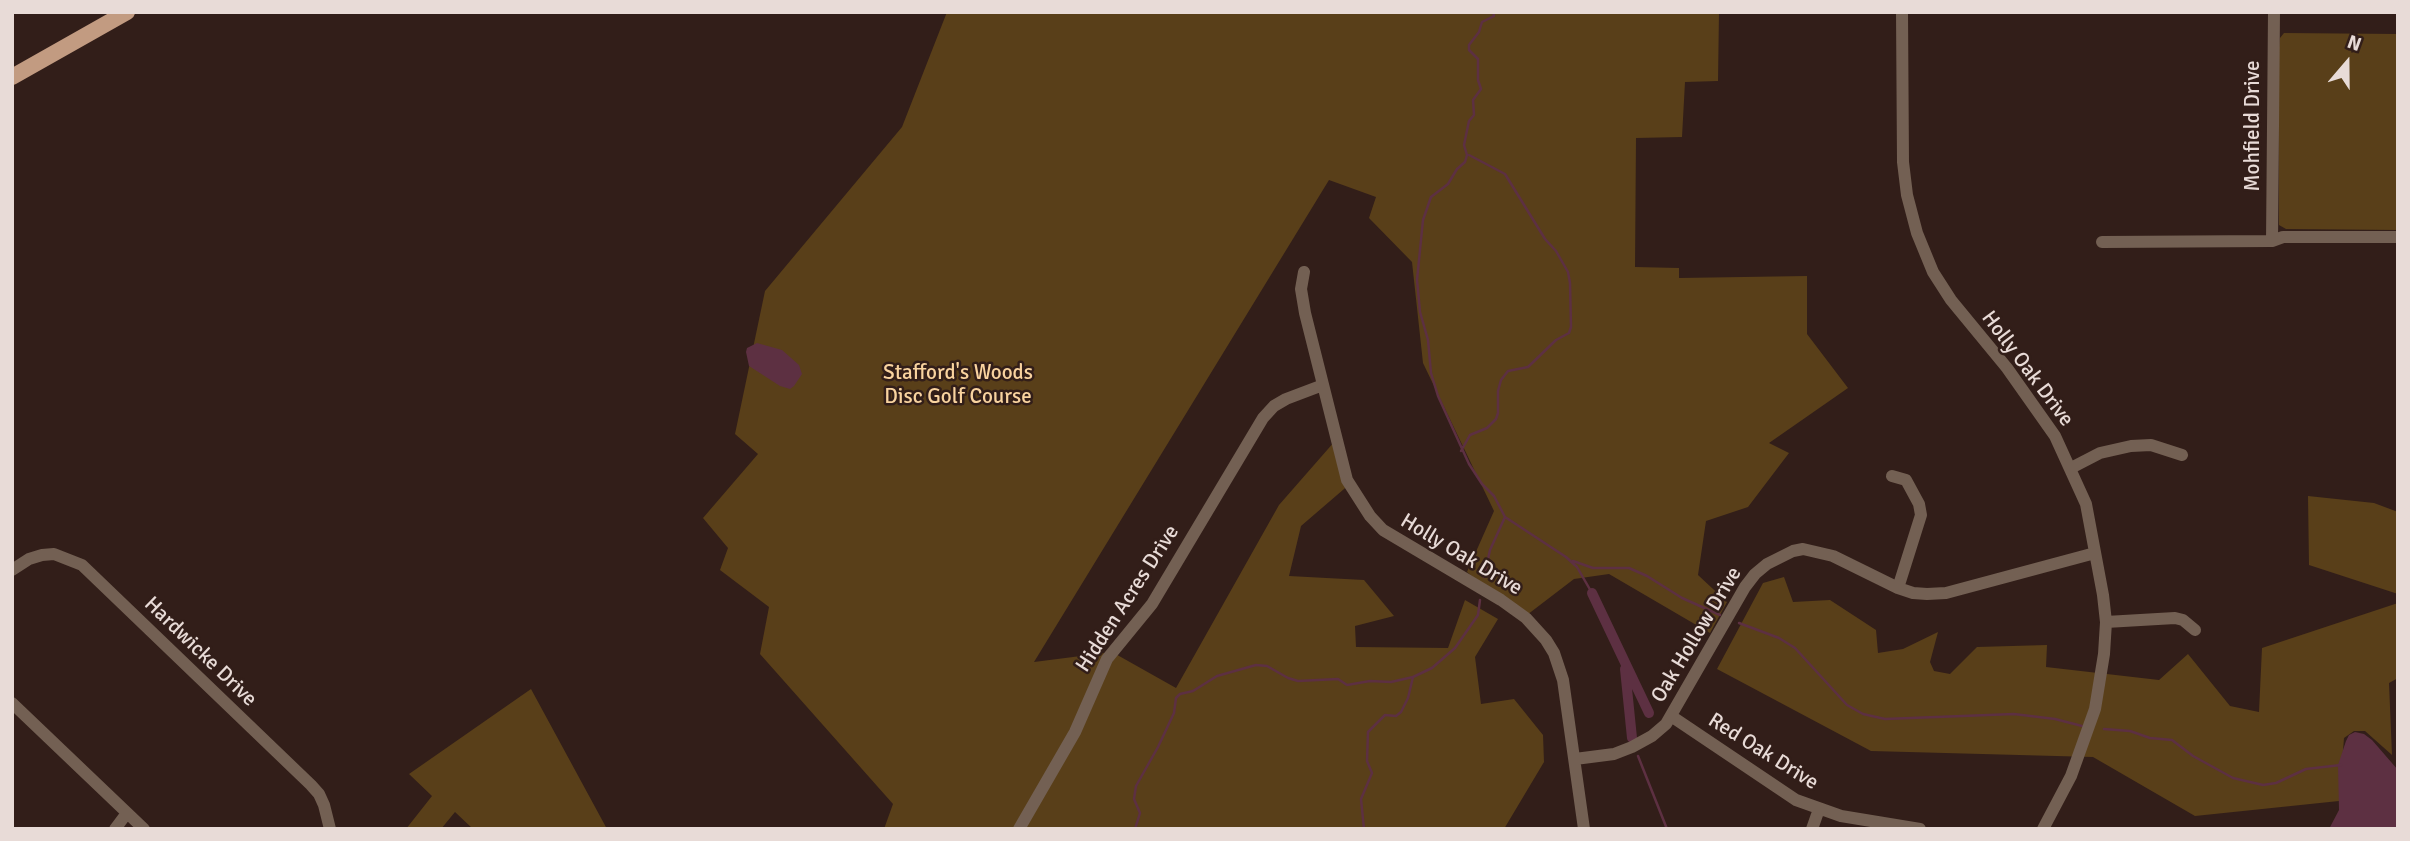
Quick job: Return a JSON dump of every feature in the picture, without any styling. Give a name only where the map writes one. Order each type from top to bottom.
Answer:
[{"type":"main road","points":[[12,76],[127,12]]},
{"type":"street","name":"Holly Oak Drive","points":[[1902,12],[1902,153],[1907,195],[1917,233],[1933,272],[1951,300],[2055,436],[2086,504],[2095,553],[2106,622],[2100,687],[2091,723],[2071,776],[2043,829]]},
{"type":"street","name":"Mohfield Drive","points":[[2272,241],[2274,12]]},
{"type":"street","points":[[2102,242],[2398,237]]},
{"type":"street","name":"Holly Oak Drive","points":[[1304,272],[1301,289],[1305,313],[1347,480],[1370,516],[1394,538],[1501,600],[1526,618],[1546,640],[1554,653],[1563,680],[1584,829]]},
{"type":"street","name":"Hidden Acres Drive","points":[[1019,829],[1075,732],[1107,659],[1152,604],[1263,418],[1274,406],[1286,399],[1323,385]]},
{"type":"street","points":[[2071,468],[2100,453],[2131,446],[2151,445],[2182,455]]},
{"type":"street","points":[[1892,476],[1906,480],[1919,504],[1921,515],[1898,588]]},
{"type":"street","name":"Oak Hollow Drive","points":[[1575,759],[1614,754],[1652,736],[1666,724],[1745,587],[1755,574],[1781,556],[1803,549],[1833,556],[1913,593],[1946,593],[2095,553]]},
{"type":"street","name":"Hardwicke Drive","points":[[12,570],[29,559],[54,554],[82,565],[311,785],[319,794],[331,829]]},
{"type":"street","points":[[2106,622],[2175,618],[2183,620],[2195,630]]},
{"type":"street","points":[[12,703],[144,829]]},
{"type":"street","name":"Red Oak Drive","points":[[1671,716],[1796,800],[1841,816],[1920,829]]},
{"type":"street","points":[[1812,829],[1819,809]]},
{"type":"street","points":[[115,829],[127,813]]},
{"type":"green space","name":"Stafford's Woods Disc Golf Course","points":[[947,12],[1719,12],[1718,81],[1685,82],[1682,137],[1636,138],[1635,267],[1679,268],[1679,278],[1807,276],[1807,334],[1848,388],[1769,443],[1789,453],[1748,507],[1706,521],[1698,575],[1727,602],[1710,633],[1609,574],[1574,579],[1523,618],[1467,572],[1494,511],[1423,363],[1412,262],[1369,218],[1376,197],[1329,180],[1034,662],[1112,652],[1176,688],[1279,505],[1335,441],[1351,483],[1301,526],[1289,576],[1364,580],[1394,616],[1355,626],[1356,647],[1448,648],[1465,600],[1498,619],[1475,657],[1481,704],[1514,699],[1543,735],[1544,762],[1504,829],[884,829],[893,804],[760,654],[769,607],[720,570],[728,548],[703,518],[758,454],[735,434],[765,291],[902,127]]},
{"type":"green space","points":[[2284,33],[2398,34],[2398,230],[2286,229],[2279,225],[2279,47]]},
{"type":"green space","points":[[2308,496],[2374,503],[2398,512],[2398,594],[2309,565]]},
{"type":"green space","points":[[1784,577],[1793,602],[1830,600],[1876,630],[1878,653],[1903,649],[1938,632],[1930,662],[1934,671],[1950,674],[1977,647],[2047,645],[2046,667],[2159,680],[2188,654],[2230,706],[2259,712],[2262,648],[2398,603],[2398,678],[2389,683],[2392,755],[2365,731],[2354,731],[2344,738],[2339,801],[2195,816],[2093,757],[1871,751],[1717,669],[1763,583]]},
{"type":"green space","points":[[531,689],[607,829],[473,829],[455,812],[441,829],[406,829],[432,796],[409,774]]},
{"type":"shaded area","points":[[757,343],[782,350],[799,365],[802,374],[794,386],[790,389],[780,386],[749,366],[747,348]]},
{"type":"shaded area","points":[[2355,732],[2372,740],[2398,770],[2398,829],[2329,829],[2339,810],[2338,765],[2349,735]]},
{"type":"waterway","points":[[1493,12],[1494,16],[1482,22],[1479,32],[1469,45],[1469,50],[1478,59],[1481,89],[1473,100],[1474,115],[1469,121],[1464,145],[1467,155],[1465,162],[1448,184],[1431,197],[1423,220],[1417,280],[1420,312],[1438,396],[1469,464],[1494,496],[1505,517],[1566,557],[1577,567],[1592,593]]},
{"type":"waterway","points":[[1461,451],[1470,435],[1487,428],[1496,419],[1498,391],[1501,380],[1508,371],[1528,367],[1556,340],[1569,333],[1571,327],[1568,272],[1556,251],[1545,239],[1505,174],[1469,155]]},
{"type":"waterway","points":[[1484,577],[1490,550],[1505,517]]},
{"type":"waterway","points":[[1573,561],[1593,568],[1629,568],[1682,598],[1720,615]]},
{"type":"waterway","points":[[1592,593],[1649,713]]},
{"type":"waterway","points":[[1135,829],[1140,813],[1134,799],[1136,786],[1158,747],[1174,713],[1176,698],[1180,694],[1193,691],[1217,676],[1256,665],[1267,666],[1298,681],[1338,679],[1347,685],[1370,681],[1391,682],[1413,677],[1432,668],[1455,648],[1478,615],[1480,600]]},
{"type":"waterway","points":[[1739,623],[1779,638],[1795,648],[1847,705],[1863,714],[1885,719],[2014,714],[2055,719],[2082,726]]},
{"type":"waterway","points":[[1625,669],[1632,738]]},
{"type":"waterway","points":[[1364,829],[1361,799],[1372,773],[1367,761],[1368,732],[1385,715],[1396,716],[1401,712],[1413,677]]},
{"type":"waterway","points":[[2104,729],[2130,731],[2150,738],[2172,740],[2193,756],[2233,778],[2263,785],[2276,783],[2306,769],[2341,765]]},
{"type":"waterway","points":[[1638,756],[1667,829]]}]
